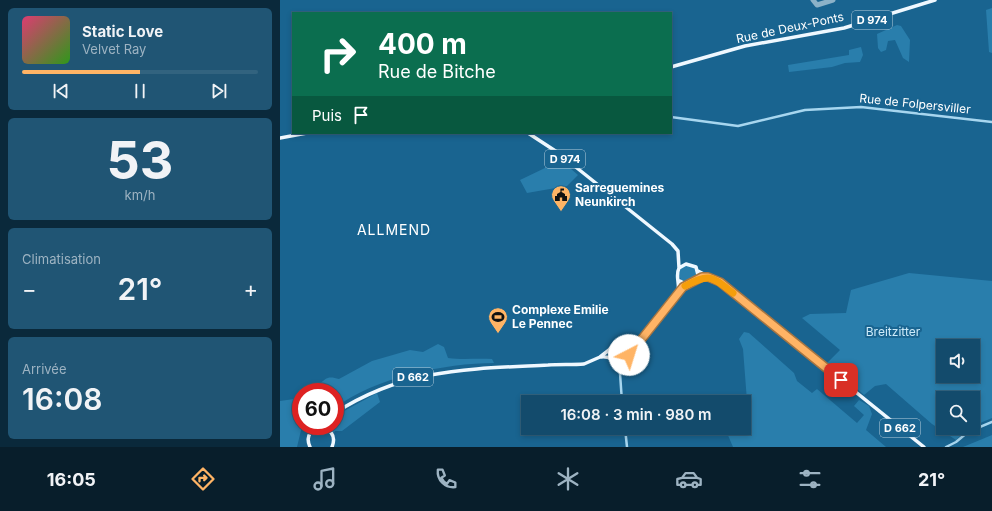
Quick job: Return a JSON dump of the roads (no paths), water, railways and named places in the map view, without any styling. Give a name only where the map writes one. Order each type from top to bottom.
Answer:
[{"type":"main road","name":"Rue de Deux-Ponts","points":[[672,67],[745,46],[844,28],[935,0]]},
{"type":"main road","points":[[280,138],[302,134]]},
{"type":"main road","name":"D 974","points":[[530,134],[557,152],[672,244],[678,251],[679,258],[686,264]]},
{"type":"main road","points":[[678,293],[680,281],[677,274],[679,268],[679,258]]},
{"type":"main road","points":[[679,268],[686,264],[692,265],[698,271],[697,279]]},
{"type":"main road","name":"D 662","points":[[698,271],[720,282],[924,447]]},
{"type":"main road","points":[[636,346],[617,342],[611,346],[609,350],[611,358],[616,362],[625,361],[678,293],[687,284],[692,283],[697,279],[708,277]]},
{"type":"main road","points":[[680,281],[687,284]]},
{"type":"main road","points":[[628,345],[630,353]]},
{"type":"main road","name":"D 662","points":[[344,408],[378,390],[423,375],[462,369],[579,364],[600,357],[609,350]]},
{"type":"main road","name":"D 662","points":[[600,357],[611,358]]},
{"type":"main road","points":[[309,447],[308,441],[310,435]]},
{"type":"main road","points":[[331,435],[333,439],[332,447]]},
{"type":"street","name":"Rue de Folpersviller","points":[[672,116],[738,126],[805,110],[861,107],[992,122]]},
{"type":"street","points":[[620,373],[625,361]]},
{"type":"street","points":[[616,362],[620,373],[622,395]]},
{"type":"street","points":[[946,447],[958,442],[968,432],[992,422]]},
{"type":"street","points":[[625,435],[627,447]]},
{"type":"place","name":"Sarreguemines Neunkirch","points":[[561,212]]},
{"type":"place","name":"Complexe Emilie Le Pennec","points":[[498,334]]},
{"type":"district","name":"ALLMEND","points":[[394,230]]},
{"type":"park label","name":"Breitzitter","points":[[893,332]]}]
